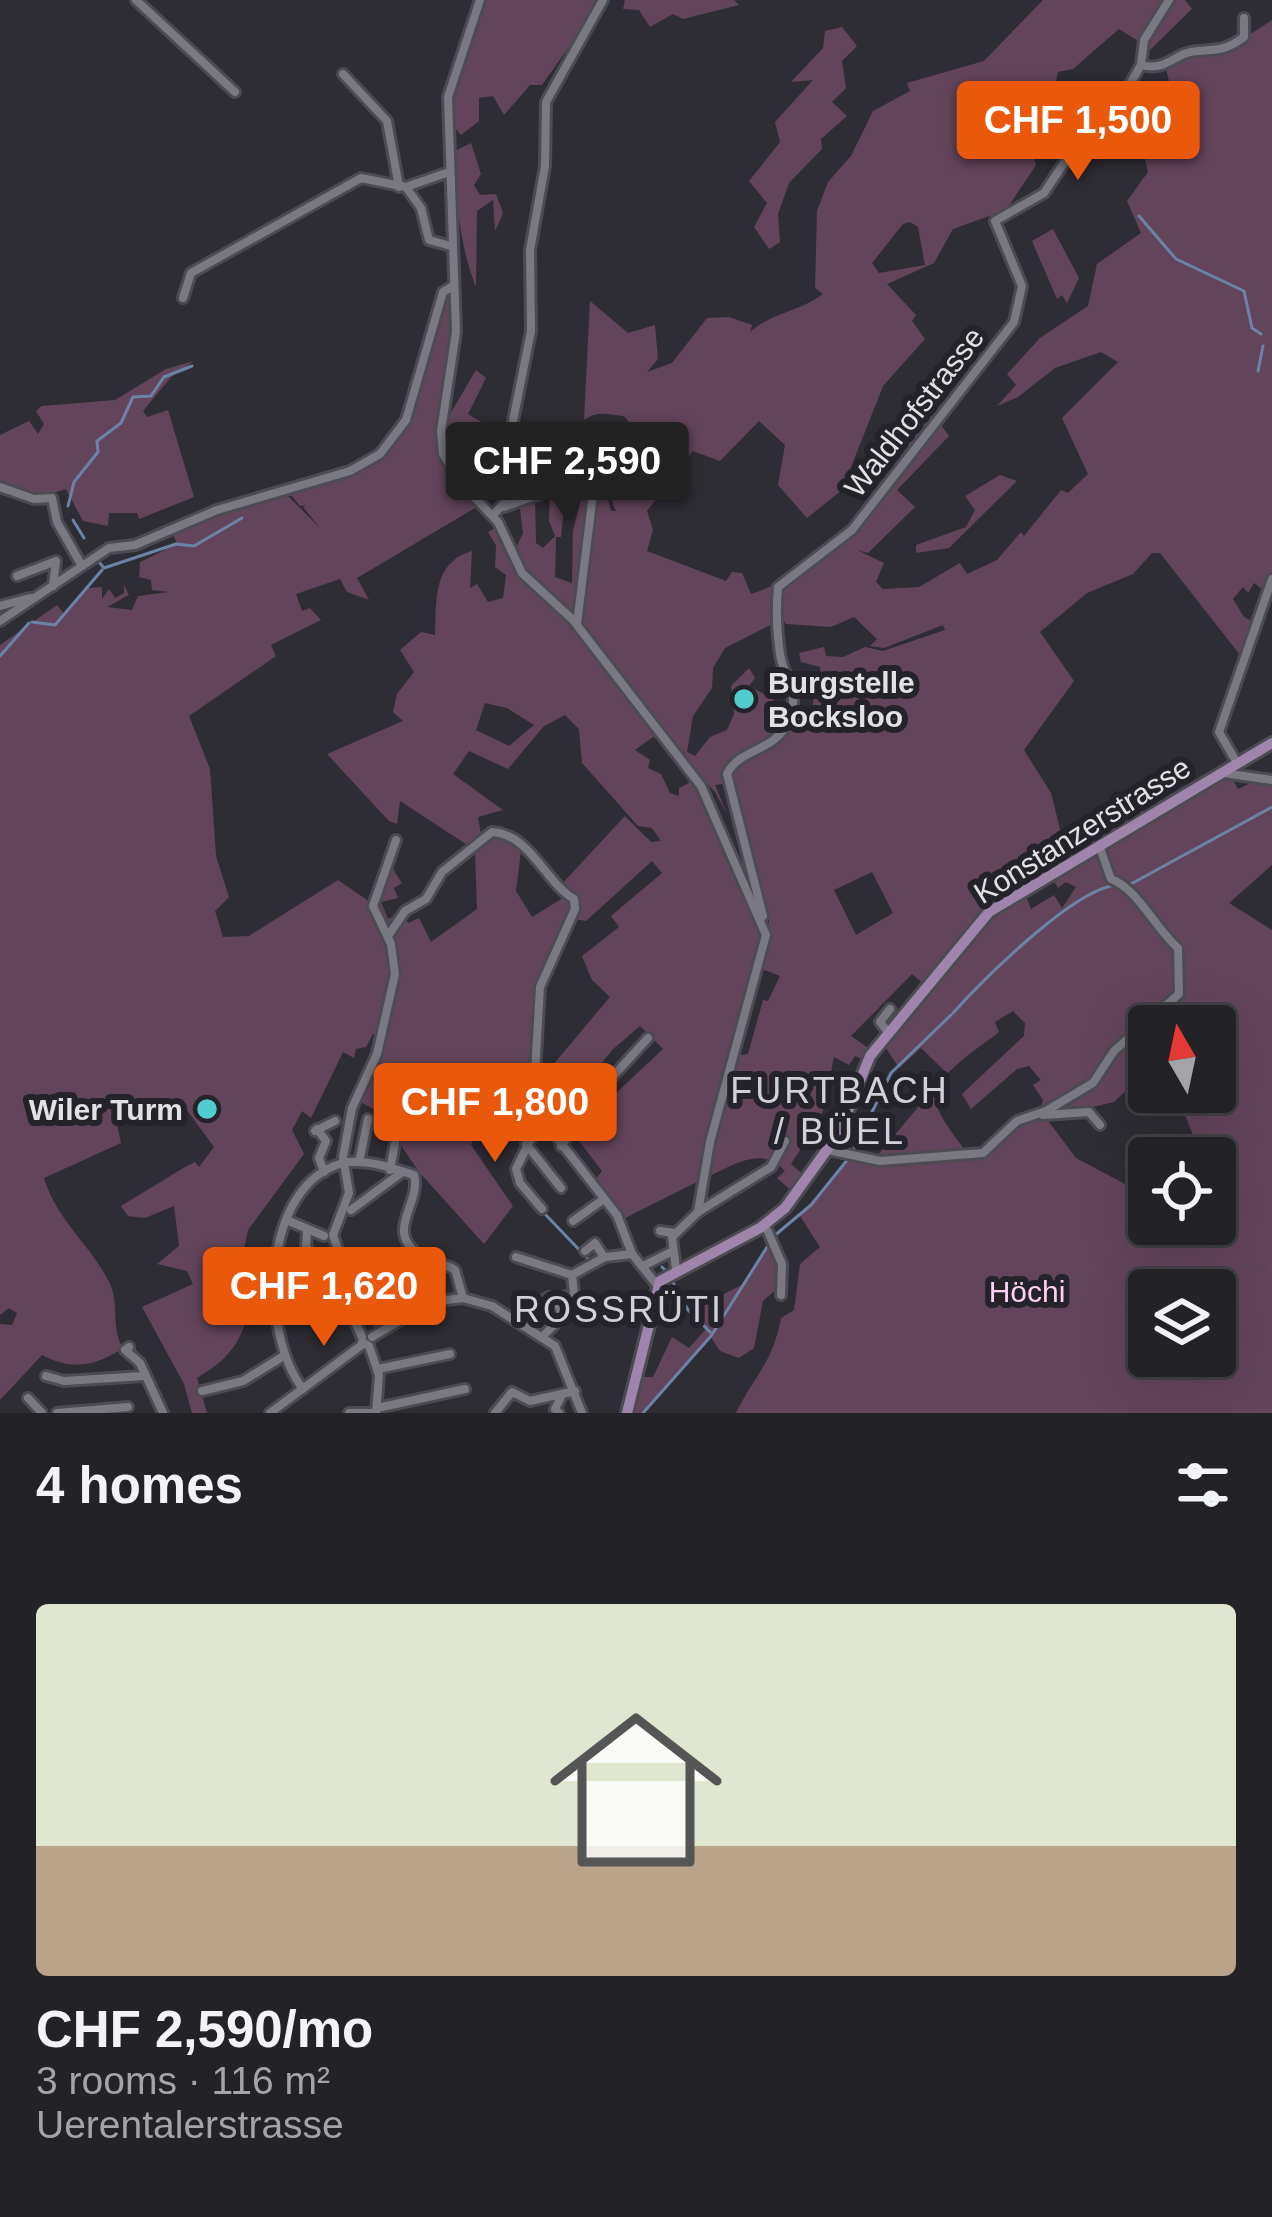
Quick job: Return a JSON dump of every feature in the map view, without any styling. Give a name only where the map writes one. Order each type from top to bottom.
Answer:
[{"type":"main road","name":"Konstanzerstrasse","points":[[657,1286],[676,1270],[771,1233],[829,1150],[866,1063],[989,912],[1272,742]]},
{"type":"main road","points":[[627,1413],[657,1286]]},
{"type":"street","points":[[136,0],[235,92]]},
{"type":"street","points":[[480,0],[450,81],[456,337],[442,450],[457,478],[493,515],[520,570],[577,625],[701,786],[762,922],[765,948],[710,1142],[698,1213]]},
{"type":"street","points":[[503,507],[511,431],[533,316],[530,250],[545,166],[545,106],[559,71],[603,0]]},
{"type":"street","points":[[1169,0],[1141,46],[1142,65],[1163,68],[1193,51],[1222,52],[1244,37],[1244,18]]},
{"type":"street","name":"Waldhofstrasse","points":[[762,922],[727,774],[736,760],[773,741],[790,715],[794,686],[781,658],[778,587],[852,530],[1014,322],[1022,286],[995,221],[1048,188],[1074,148],[1108,122],[1142,65]]},
{"type":"street","points":[[343,74],[387,121],[402,187],[422,208],[429,240],[451,246]]},
{"type":"street","points":[[183,298],[191,273],[356,180],[402,187],[449,172]]},
{"type":"street","points":[[0,613],[31,600],[109,548],[138,544],[217,510],[358,467],[392,443],[411,409],[443,292],[453,286]]},
{"type":"street","points":[[493,515],[546,492],[600,436],[577,625]]},
{"type":"street","points":[[0,487],[34,499],[52,499],[82,566]]},
{"type":"street","points":[[17,576],[56,561],[53,586]]},
{"type":"street","points":[[1237,763],[1219,732],[1272,579]]},
{"type":"street","points":[[0,613],[22,597],[31,600]]},
{"type":"street","points":[[1222,772],[1272,780]]},
{"type":"street","points":[[388,936],[405,911],[426,899],[445,870],[492,832],[518,841],[557,890],[572,897],[575,907],[540,988],[532,1099],[539,1120],[619,1218],[632,1254],[657,1286]]},
{"type":"street","points":[[375,1411],[378,1369],[343,1296],[344,1262],[333,1240],[349,1193],[343,1163],[354,1102],[377,1054],[395,974],[388,936],[376,918],[374,895],[396,840]]},
{"type":"street","points":[[1036,1116],[1093,1083],[1114,1051],[1181,987],[1178,948],[1148,919],[1129,887],[1111,879],[1099,844]]},
{"type":"street","name":"Konstanzerstrasse","points":[[888,1032],[880,1021],[890,1009]]},
{"type":"street","points":[[561,1146],[594,1096],[648,1038]]},
{"type":"street","points":[[502,1137],[532,1099]]},
{"type":"street","points":[[829,1150],[880,1160],[978,1154],[1017,1121],[1036,1116],[1089,1112],[1100,1125]]},
{"type":"street","points":[[359,1162],[368,1119]]},
{"type":"street","points":[[539,1120],[526,1144],[518,1178],[542,1208]]},
{"type":"street","points":[[324,1172],[316,1159],[326,1143],[316,1131],[335,1121]]},
{"type":"street","points":[[676,1270],[674,1233],[767,1171],[785,1141]]},
{"type":"street","points":[[395,1143],[396,1171]]},
{"type":"street","points":[[526,1144],[561,1188]]},
{"type":"street","points":[[303,1389],[282,1357],[274,1305],[275,1257],[306,1190],[324,1172],[359,1162],[412,1173],[417,1180],[402,1222],[407,1242],[419,1255],[454,1270],[463,1298]]},
{"type":"street","points":[[351,1210],[396,1171]]},
{"type":"street","points":[[573,1222],[604,1199]]},
{"type":"street","points":[[289,1221],[324,1236]]},
{"type":"street","points":[[308,1231],[306,1246],[314,1260]]},
{"type":"street","points":[[660,1231],[674,1233]]},
{"type":"street","points":[[771,1233],[783,1267],[781,1295]]},
{"type":"street","points":[[585,1251],[596,1243],[604,1257]]},
{"type":"street","points":[[644,1266],[673,1251]]},
{"type":"street","points":[[516,1257],[572,1275],[604,1257],[632,1254]]},
{"type":"street","points":[[292,1269],[294,1303]]},
{"type":"street","points":[[544,1335],[577,1300],[572,1275]]},
{"type":"street","points":[[274,1305],[329,1292]]},
{"type":"street","points":[[562,1318],[558,1304],[565,1296]]},
{"type":"street","points":[[513,1316],[549,1297]]},
{"type":"street","points":[[270,1413],[420,1306],[463,1298],[513,1316],[544,1335],[561,1354],[582,1413]]},
{"type":"street","points":[[609,1319],[627,1307],[649,1318]]},
{"type":"street","points":[[129,1347],[124,1350],[139,1360],[164,1413]]},
{"type":"street","points":[[378,1369],[450,1354]]},
{"type":"street","points":[[202,1391],[243,1381],[282,1357]]},
{"type":"street","points":[[46,1376],[64,1382],[144,1376]]},
{"type":"street","points":[[349,1413],[465,1389]]},
{"type":"street","points":[[495,1413],[512,1392],[530,1401],[575,1391]]},
{"type":"street","points":[[559,1413],[555,1408],[562,1394]]},
{"type":"street","points":[[28,1398],[42,1413]]},
{"type":"street","points":[[535,1413],[543,1398]]},
{"type":"street","points":[[57,1413],[128,1407]]},
{"type":"green space","points":[[485,0],[602,0],[542,85],[530,85],[504,115],[493,96],[479,98],[479,121],[461,135],[450,122],[454,90],[465,43]]},
{"type":"green space","points":[[625,0],[734,0],[739,5],[683,19],[673,14],[650,27],[639,10],[623,9]]},
{"type":"green space","points":[[1043,0],[1185,0],[1192,9],[1151,49],[1119,29],[1073,69],[1058,72],[1044,132],[1030,148],[1036,165],[1006,210],[953,229],[934,263],[887,284],[916,315],[912,321],[925,339],[883,386],[842,490],[807,518],[778,485],[785,445],[759,421],[720,461],[693,451],[647,511],[653,530],[647,551],[726,581],[732,572],[742,573],[751,594],[776,584],[838,538],[907,458],[889,449],[911,403],[938,421],[949,436],[897,490],[915,507],[868,553],[857,550],[884,563],[876,582],[883,589],[919,587],[960,563],[967,574],[997,560],[1021,532],[1024,536],[1061,490],[1068,493],[1088,474],[1062,418],[1118,362],[1101,352],[1055,368],[1018,397],[997,406],[1016,385],[1007,374],[1040,338],[1088,306],[1097,264],[1141,233],[1127,201],[1148,172],[1144,104],[1171,89],[1166,69],[1172,65],[1197,54],[1218,55],[1272,20],[1272,579],[1267,593],[1254,583],[1248,593],[1243,587],[1233,599],[1244,617],[1256,623],[1244,660],[1160,553],[1152,553],[1133,574],[1087,593],[1040,632],[1074,681],[1024,750],[1051,793],[1068,861],[1006,897],[926,986],[912,974],[851,1036],[871,1050],[864,1060],[855,1056],[849,1065],[834,1057],[821,1118],[791,1164],[805,1176],[794,1193],[777,1178],[785,1171],[766,1159],[746,1160],[705,1178],[735,1056],[748,1054],[763,1000],[768,1001],[780,976],[762,969],[770,915],[765,919],[729,783],[715,785],[727,814],[715,792],[683,757],[685,752],[678,750],[576,621],[524,571],[515,550],[523,533],[520,508],[535,500],[536,543],[543,548],[555,536],[549,521],[550,488],[594,448],[592,502],[608,499],[611,511],[616,511],[611,499],[620,488],[619,466],[611,459],[601,461],[603,442],[611,443],[631,425],[624,416],[608,414],[584,420],[590,301],[628,333],[655,325],[658,359],[647,372],[672,363],[707,318],[729,317],[752,325],[750,332],[814,300],[823,294],[815,288],[817,211],[828,182],[851,156],[873,111],[910,91],[907,83],[984,61]],"holes":[[[903,224],[918,227],[925,265],[879,273],[872,263]],[[587,474],[573,531],[572,583],[555,577],[556,537],[561,537],[564,508]],[[780,614],[786,624],[831,627],[854,617],[877,639],[870,646],[884,648],[943,625],[945,630],[883,651],[865,647],[843,657],[826,656],[824,647],[799,653],[801,662],[820,667],[821,681],[794,686],[798,697],[814,697],[812,709],[791,708],[785,734],[758,753],[779,733],[777,720],[767,718],[764,709],[772,706],[775,685],[768,696],[749,686],[755,678],[749,668],[731,686],[734,714],[727,730],[710,737],[695,756],[687,752],[693,716],[712,688],[713,668],[725,648],[778,621]],[[872,872],[893,913],[856,935],[834,890]]]},
{"type":"green space","points":[[842,27],[857,46],[842,61],[846,88],[832,102],[847,116],[821,139],[822,149],[789,183],[778,214],[780,242],[769,249],[754,227],[767,203],[749,181],[780,142],[775,122],[813,80],[791,82],[823,48],[825,31]]},
{"type":"green space","points":[[471,143],[481,174],[474,185],[480,195],[496,194],[503,213],[495,231],[493,200],[477,211],[476,287],[462,238],[449,154]]},
{"type":"green space","points":[[1053,229],[1079,278],[1067,303],[1062,295],[1057,299],[1032,241]]},
{"type":"green space","points":[[449,291],[454,318],[447,371],[455,375],[449,416],[476,370],[486,378],[468,414],[504,436],[502,467],[484,480],[483,500],[474,494],[480,505],[357,578],[369,600],[347,592],[340,579],[296,594],[302,611],[310,608],[321,620],[271,645],[276,656],[189,716],[210,769],[216,856],[229,897],[215,911],[223,937],[249,936],[338,880],[373,904],[389,863],[402,883],[394,888],[398,898],[381,902],[388,919],[400,913],[408,923],[419,918],[431,942],[477,909],[475,850],[400,801],[397,824],[389,821],[327,754],[403,721],[393,712],[397,694],[414,672],[400,650],[421,632],[435,635],[439,584],[450,564],[472,551],[470,588],[477,584],[488,602],[503,598],[506,575],[495,567],[496,545],[488,532],[499,525],[516,571],[561,610],[660,732],[635,750],[650,760],[648,768],[661,774],[670,793],[679,796],[679,788],[695,780],[704,793],[765,942],[701,1180],[625,1218],[593,1183],[602,1171],[579,1141],[599,1109],[663,1049],[640,1026],[612,1050],[564,1112],[537,1093],[477,1130],[471,1145],[513,1206],[484,1244],[420,1173],[377,1111],[359,1101],[354,1086],[372,1079],[380,1086],[387,1078],[377,1054],[382,1035],[373,1034],[366,1047],[356,1049],[354,1058],[343,1052],[311,1118],[302,1111],[292,1130],[304,1154],[248,1230],[233,1302],[250,1296],[248,1310],[235,1344],[197,1378],[207,1413],[192,1413],[184,1384],[142,1307],[193,1284],[187,1271],[157,1264],[179,1246],[174,1206],[145,1218],[128,1216],[121,1206],[195,1162],[199,1167],[214,1147],[178,1098],[117,1125],[121,1143],[44,1178],[57,1207],[109,1282],[123,1348],[84,1364],[42,1355],[0,1400],[0,1324],[12,1325],[17,1313],[9,1308],[0,1315],[0,645],[57,605],[65,615],[88,588],[102,587],[102,599],[109,589],[115,598],[124,593],[124,585],[129,595],[107,607],[132,610],[138,596],[169,592],[152,590],[151,580],[139,577],[140,562],[177,544],[172,531],[218,511],[285,493],[321,529],[303,507],[306,505],[300,506],[291,495],[348,474],[401,436]],"holes":[[[485,703],[507,708],[534,725],[509,746],[476,730]],[[565,715],[579,729],[582,763],[638,826],[652,828],[661,841],[651,842],[625,816],[559,887],[568,895],[532,917],[516,891],[521,851],[498,832],[482,841],[478,817],[503,810],[453,774],[469,751],[508,769],[544,726]],[[652,861],[662,873],[611,916],[619,927],[582,956],[592,980],[610,997],[536,1085],[540,985],[573,919],[586,921]]]},
{"type":"green space","points":[[194,361],[171,377],[143,411],[147,417],[168,410],[194,497],[139,519],[137,513],[109,513],[108,526],[83,521],[66,489],[37,498],[0,487],[0,435],[29,421],[38,434],[44,424],[36,411],[42,406],[115,400],[166,369]]},
{"type":"green space","points":[[1000,475],[1017,481],[949,548],[916,553],[916,545],[966,527],[975,510],[965,496]]},
{"type":"green space","name":"Höchi","points":[[1272,773],[1272,865],[1229,903],[1272,930],[1272,1413],[736,1413],[768,1358],[781,1318],[794,1310],[800,1264],[820,1247],[800,1216],[851,1155],[877,1156],[947,1073],[921,1048],[899,1068],[884,1045],[981,923],[1024,892],[1031,909],[1054,895],[1062,908],[1076,887],[1066,882],[1058,888],[1051,876],[1232,778],[1238,789]],"holes":[[[1128,1005],[1236,1005],[1236,1113],[1184,1113],[1190,1137],[1236,1137],[1236,1245],[1128,1245],[1128,1182],[1076,1158],[1046,1118],[1114,1102],[1128,1089]],[[1013,1011],[1025,1023],[1024,1036],[962,1094],[971,1109],[1017,1069],[1029,1066],[1041,1080],[1033,1085],[1043,1100],[1039,1117],[1018,1118],[978,1153],[966,1152],[936,1102],[941,1082],[999,1032],[995,1022]]]},
{"type":"green space","points":[[772,1239],[780,1286],[763,1301],[754,1348],[739,1358],[720,1351],[710,1336],[643,1413],[630,1413],[643,1377],[653,1377],[672,1337],[689,1348],[706,1329],[689,1311],[742,1285]]},
{"type":"green space","points":[[396,1251],[438,1298],[384,1322],[376,1331],[367,1313],[352,1319],[344,1286]]},
{"type":"waterway","points":[[1139,216],[1176,259],[1244,291],[1252,328],[1261,334]]},
{"type":"waterway","points":[[1258,371],[1263,346]]},
{"type":"waterway","points":[[68,506],[74,482],[98,452],[97,441],[121,423],[133,397],[151,396],[164,377],[192,366]]},
{"type":"waterway","points":[[98,561],[104,568],[176,544],[194,546],[242,518]]},
{"type":"waterway","points":[[73,520],[84,538]]},
{"type":"waterway","points":[[32,622],[55,625],[102,570]]},
{"type":"waterway","points":[[0,656],[29,623]]},
{"type":"waterway","points":[[1129,885],[1272,807]]},
{"type":"waterway","points":[[953,1013],[1055,918],[1078,901],[1118,885]]},
{"type":"waterway","points":[[853,1151],[891,1073],[951,1015]]},
{"type":"waterway","points":[[643,1413],[711,1336],[774,1236],[811,1205],[848,1159]]},
{"type":"waterway","points":[[544,1213],[589,1260]]},
{"type":"waterway","points":[[662,1267],[666,1271]]},
{"type":"waterway","points":[[670,1277],[688,1310],[710,1332]]},
{"type":"waterway","points":[[133,1348],[149,1371]]},
{"type":"waterway","points":[[151,1375],[164,1403]]},
{"type":"place","name":"Burgstelle Bocksloo","points":[[744,699]]},
{"type":"place","name":"Wiler Turm","points":[[207,1109]]},
{"type":"district","name":"FURTBACH / BÜEL","points":[[840,1110]]},
{"type":"district","name":"ROSSRÜTI","points":[[619,1309]]}]
